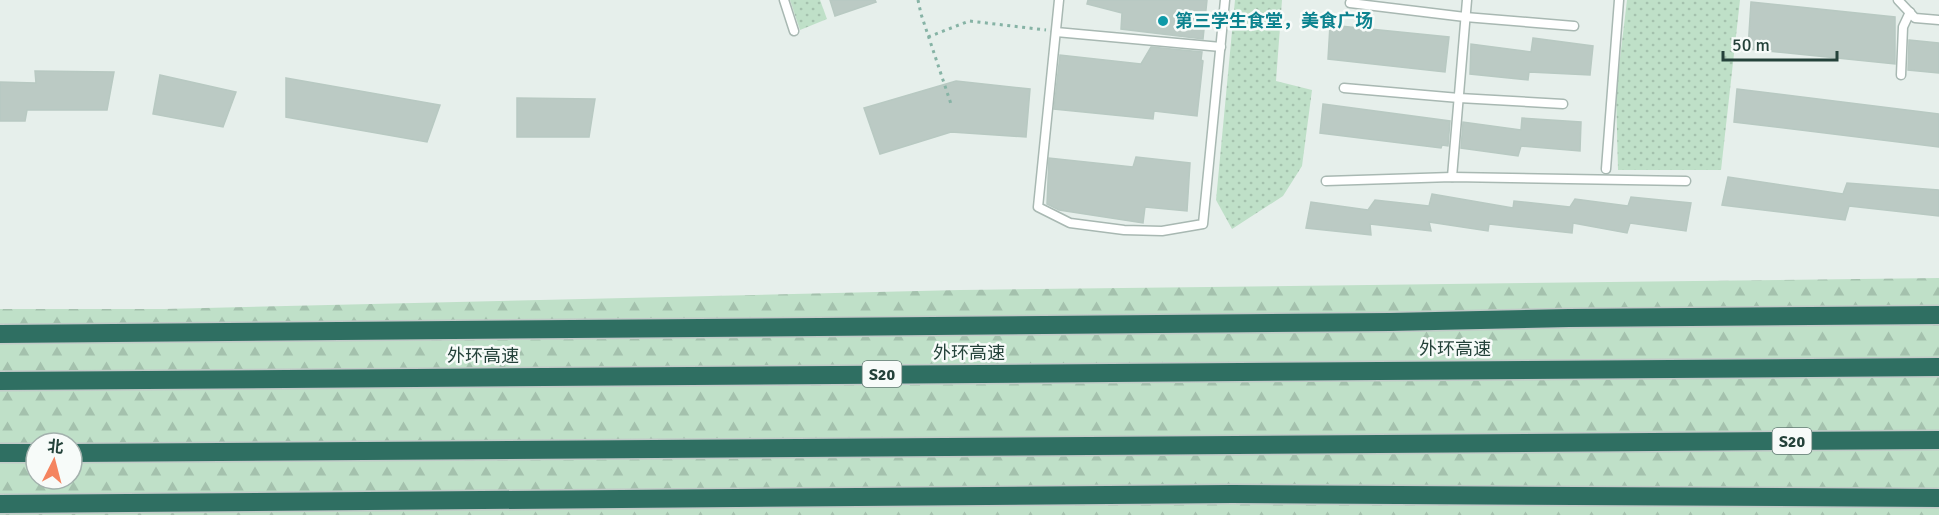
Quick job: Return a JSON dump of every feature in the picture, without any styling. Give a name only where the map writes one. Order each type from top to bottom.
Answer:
[{"type":"highway","points":[[0,334],[1378,323],[1569,318],[1939,315]]},
{"type":"highway","name":"外环高速","points":[[0,381],[1939,367]]},
{"type":"highway","name":"S20","points":[[84,453],[1939,440]]},
{"type":"highway","points":[[0,453],[24,453]]},
{"type":"highway","points":[[0,504],[1232,494],[1939,498]]},
{"type":"lane","points":[[784,0],[794,31]]},
{"type":"lane","points":[[1059,0],[1038,207],[1070,223],[1124,230],[1162,231],[1203,224],[1226,0]]},
{"type":"lane","points":[[1452,177],[1467,0]]},
{"type":"lane","points":[[1606,169],[1619,0]]},
{"type":"lane","points":[[1898,0],[1916,18],[1939,20]]},
{"type":"lane","points":[[1350,3],[1465,17],[1574,26]]},
{"type":"lane","points":[[1901,75],[1903,27],[1910,12]]},
{"type":"lane","points":[[1056,32],[1221,47]]},
{"type":"lane","points":[[1344,88],[1563,104]]},
{"type":"lane","points":[[1326,181],[1452,177],[1686,181]]},
{"type":"path","points":[[918,0],[952,107]]},
{"type":"path","points":[[928,37],[969,21],[1056,32]]},
{"type":"green space","points":[[790,0],[820,0],[827,19],[800,30]]},
{"type":"green space","points":[[1235,0],[1282,0],[1276,81],[1312,90],[1302,166],[1283,196],[1232,229],[1216,200]]},
{"type":"green space","points":[[1627,0],[1740,0],[1721,170],[1618,170],[1616,92]]},
{"type":"green space","points":[[1939,278],[1939,515],[0,515],[0,309],[164,309],[960,290]]},
{"type":"building","points":[[830,0],[875,0],[876,2],[835,16]]},
{"type":"building","name":"第三学生食堂，美食广场","points":[[1088,0],[1207,0],[1203,39],[1121,29],[1122,13],[1087,4]]},
{"type":"building","points":[[1751,2],[1895,17],[1895,64],[1748,49]]},
{"type":"building","points":[[1330,25],[1449,37],[1445,72],[1328,59]]},
{"type":"building","points":[[1533,38],[1593,46],[1590,75],[1529,72],[1528,80],[1470,74],[1471,44],[1531,52]]},
{"type":"building","points":[[1909,40],[1939,43],[1939,73],[1908,70]]},
{"type":"building","points":[[1151,47],[1202,52],[1197,116],[1154,111],[1153,119],[1054,109],[1060,55],[1141,64]]},
{"type":"building","points":[[35,71],[114,72],[107,110],[27,110],[25,121],[0,121],[0,82],[36,83]]},
{"type":"building","points":[[160,75],[236,92],[223,127],[153,114]]},
{"type":"building","points":[[286,78],[440,105],[427,142],[286,117]]},
{"type":"building","points":[[956,81],[1030,89],[1026,137],[951,132],[880,154],[864,108]]},
{"type":"building","points":[[1737,89],[1939,114],[1939,147],[1734,122]]},
{"type":"building","points":[[517,98],[595,99],[589,137],[517,137]]},
{"type":"building","points":[[1323,104],[1450,121],[1448,146],[1442,145],[1441,148],[1320,133]]},
{"type":"building","points":[[1522,118],[1581,122],[1580,151],[1521,146],[1518,156],[1461,148],[1463,122],[1521,130]]},
{"type":"building","points":[[1136,157],[1190,163],[1187,211],[1145,207],[1143,223],[1059,210],[1047,204],[1049,158],[1133,167]]},
{"type":"building","points":[[1728,177],[1843,194],[1847,183],[1939,190],[1939,216],[1849,206],[1845,220],[1722,205]]},
{"type":"building","points":[[1432,194],[1513,208],[1514,201],[1570,207],[1575,199],[1628,206],[1631,197],[1691,203],[1686,231],[1630,223],[1627,233],[1573,223],[1572,233],[1489,224],[1488,231],[1429,222],[1431,231],[1370,224],[1371,235],[1306,228],[1311,202],[1368,210],[1375,200],[1429,206]]},
{"type":"place","name":"第三学生食堂，美食广场","points":[[1163,21]]}]
